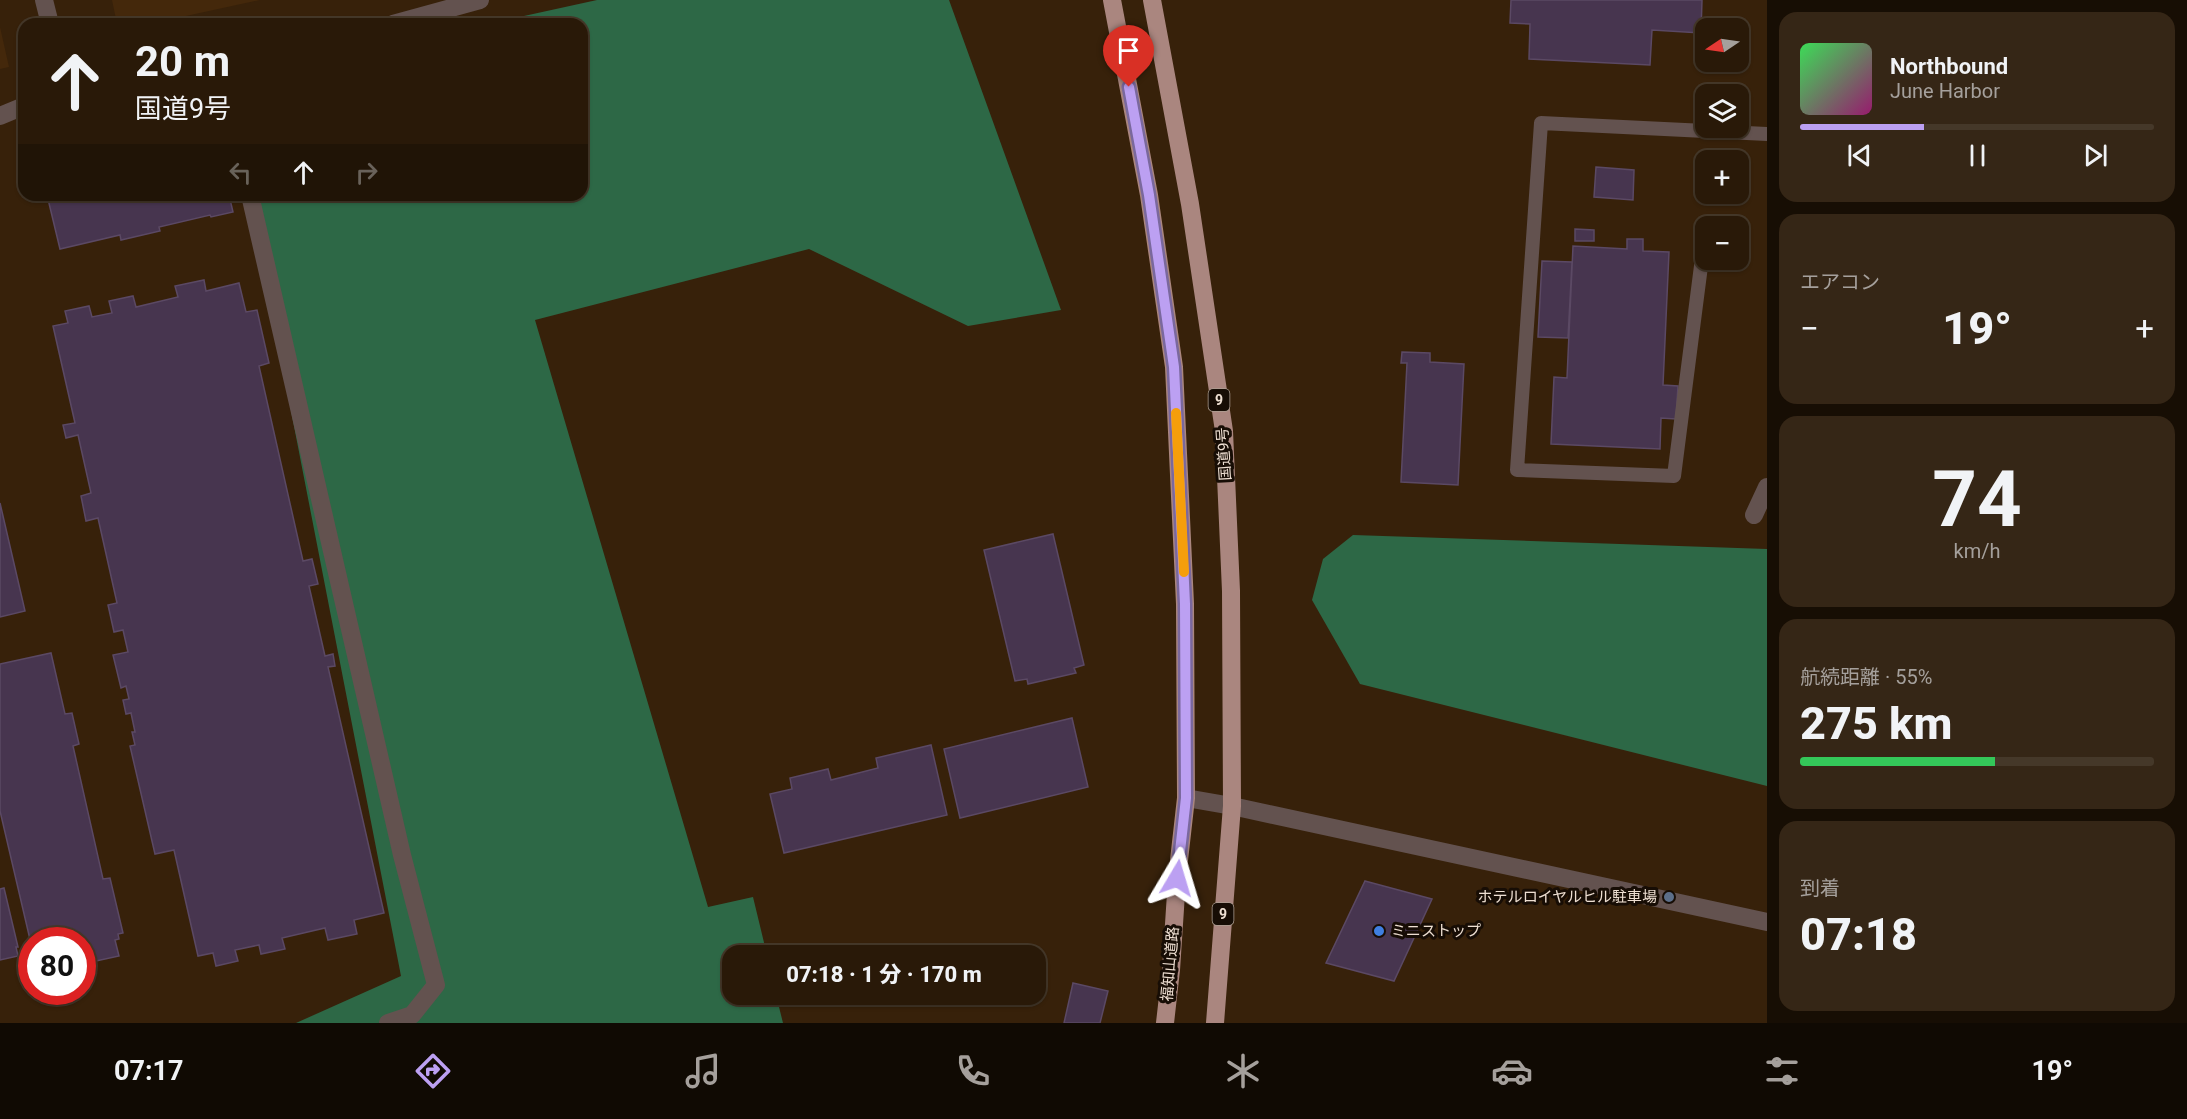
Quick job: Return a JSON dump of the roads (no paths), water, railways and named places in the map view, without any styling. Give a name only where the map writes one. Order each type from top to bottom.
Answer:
[{"type":"highway","points":[[1112,0],[1149,195],[1174,367],[1185,604],[1186,798]]},
{"type":"highway","name":"国道9号","points":[[1152,0],[1190,204],[1224,431],[1231,591],[1232,806]]},
{"type":"highway","name":"福知山道路","points":[[1165,1023],[1186,798]]},
{"type":"highway","name":"9","points":[[1215,1023],[1232,806]]},
{"type":"street","points":[[44,0],[48,18]]},
{"type":"street","points":[[415,18],[480,0]]},
{"type":"street","points":[[0,116],[18,108]]},
{"type":"street","points":[[251,201],[402,855],[436,985],[412,1015],[388,1023]]},
{"type":"street","points":[[1754,515],[1767,487]]},
{"type":"street","points":[[1186,798],[1767,922]]},
{"type":"lane","points":[[1700,270],[1674,476],[1517,470],[1541,123],[1767,134]]},
{"type":"place","name":"ホテルロイヤルヒル駐車場","points":[[1669,897]]},
{"type":"place","name":"ミニストップ","points":[[1379,931]]}]
